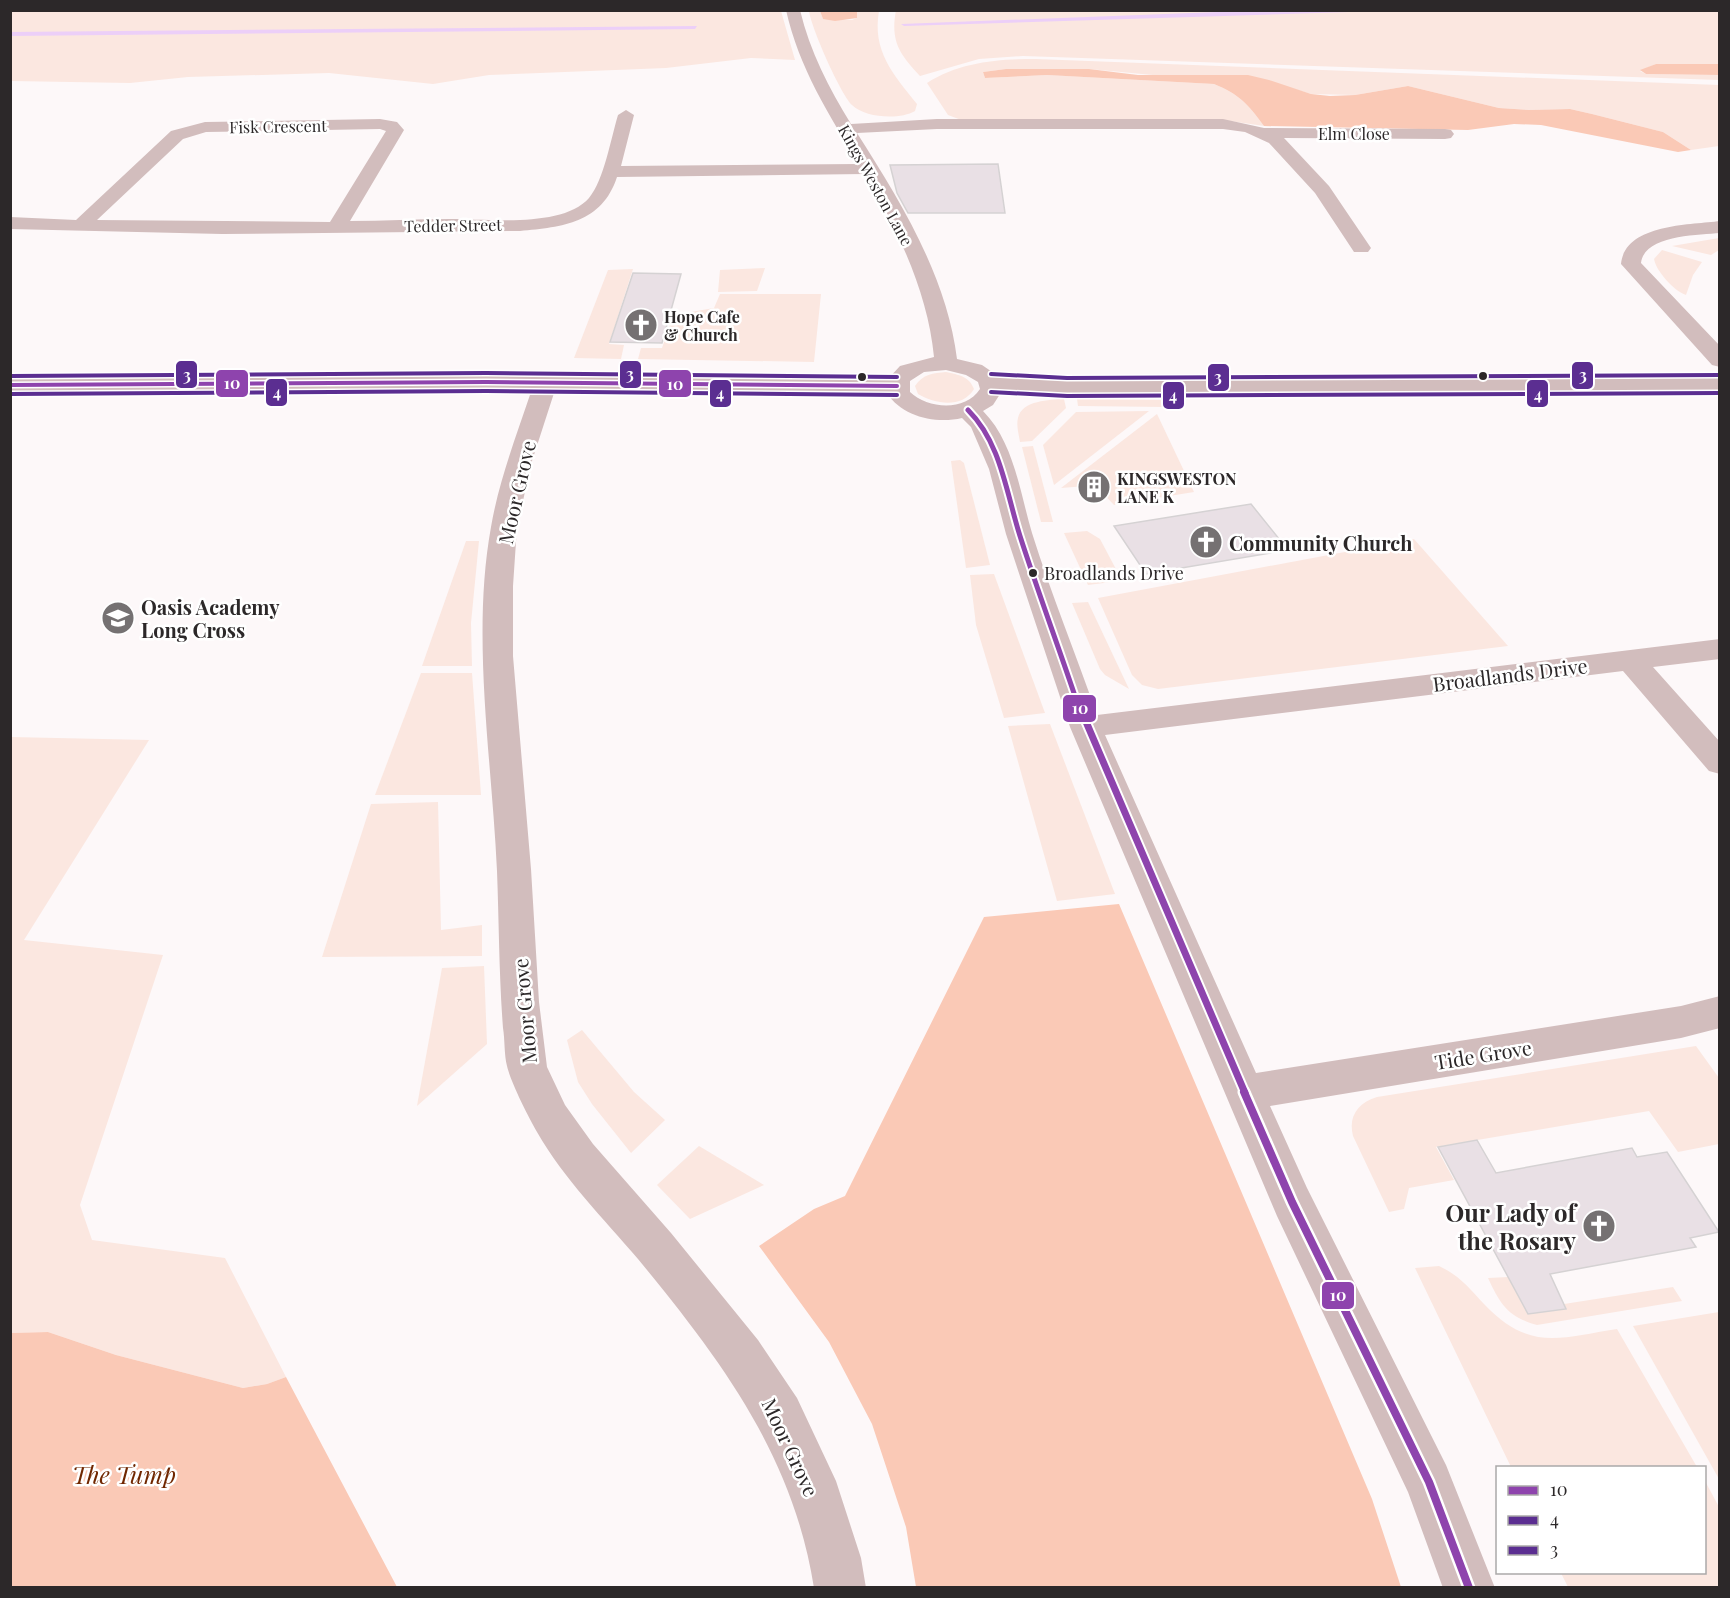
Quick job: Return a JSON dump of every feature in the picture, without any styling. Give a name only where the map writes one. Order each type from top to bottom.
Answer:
[{"type":"street","name":"Kings Weston Lane","points":[[793,10],[802,47],[845,129],[871,169],[900,224],[938,311],[946,363]]},
{"type":"street","name":"Tedder Street","points":[[10,223],[336,228],[533,223],[558,220],[581,213],[596,203],[604,191],[626,115]]},
{"type":"street","name":"Fisk Crescent","points":[[81,225],[177,135],[190,130],[205,127],[380,124],[391,126],[395,130],[336,228]]},
{"type":"street","name":"Elm Close","points":[[845,129],[937,124],[1223,124],[1264,133],[1445,134]]},
{"type":"street","points":[[1264,133],[1275,139],[1322,190],[1361,248]]},
{"type":"street","points":[[610,172],[871,169]]},
{"type":"street","points":[[1719,227],[1646,240],[1632,254],[1631,264],[1719,360]]},
{"type":"street","points":[[1469,1587],[1429,1482],[1292,1202],[1086,727],[1019,534],[1002,469],[982,424],[980,397],[985,376],[975,370],[946,363],[918,367],[900,379],[897,386],[899,394],[905,400],[926,410],[954,412],[980,397],[1134,387],[1719,384]]},
{"type":"street","points":[[10,385],[546,383],[897,386]]},
{"type":"street","name":"Moor Grove","points":[[546,383],[520,461],[504,527],[499,586],[498,656],[514,869],[520,1002],[527,1068],[551,1118],[578,1158],[656,1248],[742,1356],[780,1415],[811,1481],[835,1558],[840,1587]]},
{"type":"street","name":"Broadlands Drive","points":[[1086,727],[1719,649]]},
{"type":"street","points":[[1629,659],[1719,763]]},
{"type":"street","name":"Tide Grove","points":[[1246,1092],[1681,1022],[1719,1012]]},
{"type":"shaded area","points":[[896,10],[1719,11],[1719,64],[1656,64],[1640,71],[1646,74],[1719,75],[1719,80],[1023,56],[979,59],[920,76],[898,47],[894,31]]},
{"type":"shaded area","points":[[10,11],[781,11],[795,60],[751,58],[666,68],[489,75],[433,84],[329,73],[188,77],[130,83],[11,81]]},
{"type":"shaded area","points":[[809,11],[820,11],[823,19],[852,20],[857,18],[857,11],[879,11],[879,38],[882,50],[893,72],[917,104],[915,111],[901,116],[883,116],[865,113],[852,105],[840,88],[827,60]]},
{"type":"shaded area","points":[[1036,59],[1719,85],[1719,146],[1691,150],[1663,132],[1570,109],[1499,108],[1408,86],[1355,95],[1311,94],[1291,88],[1089,69],[1006,69],[983,72],[985,78],[1047,75],[1214,84],[1242,100],[1264,126],[1223,120],[964,121],[948,115],[927,83],[966,66]]},
{"type":"shaded area","points":[[1719,238],[1719,250],[1711,255],[1672,246]]},
{"type":"shaded area","points":[[1662,250],[1702,262],[1693,275],[1686,295],[1671,285],[1655,264],[1654,259]]},
{"type":"shaded area","points":[[765,268],[757,291],[718,292],[720,270]]},
{"type":"shaded area","points":[[633,269],[609,344],[624,345],[621,359],[574,358],[608,270]]},
{"type":"shaded area","points":[[720,294],[821,294],[814,362],[638,359],[641,348],[662,348],[673,315],[714,308]]},
{"type":"shaded area","points":[[946,372],[966,379],[974,389],[963,400],[948,403],[918,394],[915,386],[921,379]]},
{"type":"shaded area","points":[[1064,399],[1066,408],[1032,441],[1020,442],[1017,421],[1025,408],[1037,402]]},
{"type":"shaded area","points":[[1077,399],[1162,400],[1164,407],[1078,406]]},
{"type":"shaded area","points":[[1149,411],[1054,485],[1043,445],[1076,412]]},
{"type":"shaded area","points":[[1157,414],[1194,492],[1114,505],[1100,490],[1099,485],[1061,488]]},
{"type":"shaded area","points":[[1033,446],[1053,522],[1041,522],[1022,447]]},
{"type":"shaded area","points":[[960,460],[964,463],[990,565],[966,568],[951,461]]},
{"type":"shaded area","points":[[1087,531],[1100,539],[1118,573],[1112,582],[1088,585],[1064,533]]},
{"type":"shaded area","points":[[1414,539],[1508,646],[1158,689],[1142,685],[1132,675],[1098,598]]},
{"type":"shaded area","points":[[466,541],[479,541],[471,623],[472,666],[422,666]]},
{"type":"shaded area","points":[[994,574],[1045,713],[1004,718],[976,625],[970,575]]},
{"type":"shaded area","points":[[1088,602],[1129,689],[1105,675],[1100,669],[1072,603]]},
{"type":"shaded area","points":[[421,673],[472,673],[481,795],[375,795]]},
{"type":"shaded area","points":[[1050,724],[1115,894],[1057,901],[1008,726]]},
{"type":"shaded area","points":[[11,737],[149,740],[24,940],[163,955],[80,1205],[92,1240],[225,1258],[286,1377],[267,1384],[243,1388],[116,1355],[48,1332],[11,1333]]},
{"type":"shaded area","points":[[438,802],[441,930],[482,925],[482,956],[322,957],[371,804]]},
{"type":"shaded area","points":[[484,966],[487,1044],[417,1106],[442,968]]},
{"type":"shaded area","points":[[582,1030],[634,1092],[665,1120],[631,1153],[592,1104],[578,1082],[567,1040]]},
{"type":"shaded area","points":[[1696,1046],[1719,1078],[1719,1144],[1678,1152],[1649,1111],[1436,1147],[1454,1180],[1409,1188],[1404,1209],[1389,1212],[1353,1136],[1352,1122],[1356,1111],[1377,1097]]},
{"type":"shaded area","points":[[699,1146],[764,1185],[690,1219],[657,1185]]},
{"type":"shaded area","points":[[1439,1266],[1446,1270],[1458,1278],[1501,1319],[1531,1335],[1562,1338],[1617,1329],[1696,1466],[1511,1466],[1415,1268]]},
{"type":"shaded area","points":[[1508,1277],[1528,1314],[1566,1309],[1564,1304],[1673,1287],[1682,1301],[1537,1325],[1519,1318],[1506,1308],[1488,1278]]},
{"type":"shaded area","points":[[1720,1312],[1719,1479],[1633,1326]]},
{"type":"shaded area","points":[[1706,1483],[1719,1507],[1719,1587],[1568,1587],[1562,1574],[1706,1574]]},
{"type":"green space","points":[[820,11],[857,11],[857,18],[835,21],[823,19]]},
{"type":"green space","points":[[1656,64],[1719,64],[1719,75],[1646,74],[1640,70]]},
{"type":"green space","points":[[1006,69],[1089,69],[1138,75],[1248,75],[1311,94],[1330,96],[1355,95],[1408,86],[1499,108],[1570,109],[1663,132],[1691,150],[1678,152],[1541,125],[1514,124],[1468,130],[1264,126],[1242,100],[1214,84],[1047,75],[985,78],[983,72]]},
{"type":"green space","points":[[1119,904],[1372,1499],[1401,1587],[916,1587],[906,1527],[872,1424],[829,1342],[759,1246],[814,1209],[845,1196],[984,917]]},
{"type":"green space","name":"The Tump","points":[[48,1332],[116,1355],[243,1388],[267,1384],[286,1377],[397,1587],[11,1587],[11,1333]]},
{"type":"building","points":[[998,164],[1005,213],[908,213],[897,193],[890,165]]},
{"type":"building","name":"Hope Cafe & Church","points":[[633,273],[681,274],[662,343],[610,342]]},
{"type":"building","name":"Community Church","points":[[1251,504],[1288,550],[1146,574],[1114,526]]},
{"type":"building","name":"Our Lady of the Rosary","points":[[1477,1140],[1496,1173],[1632,1148],[1637,1157],[1667,1152],[1719,1232],[1690,1238],[1696,1247],[1550,1274],[1566,1309],[1528,1314],[1438,1147]]},
{"type":"waterway","points":[[904,24],[1409,10]]},
{"type":"waterway","points":[[10,34],[695,27]]},
{"type":"transit line","name":"3","points":[[10,376],[486,373],[897,377]]},
{"type":"transit line","name":"3","points":[[991,374],[1067,378],[1720,375]]},
{"type":"transit line","name":"10","points":[[10,385],[486,382],[897,386]]},
{"type":"transit line","name":"4","points":[[10,394],[486,391],[897,395]]},
{"type":"transit line","name":"4","points":[[991,392],[1067,396],[1720,393]]},
{"type":"transit line","name":"10","points":[[968,410],[982,424],[1002,469],[1019,534],[1086,727],[1292,1202],[1429,1482],[1469,1588]]},
{"type":"place","name":"Hope Cafe & Church","points":[[641,325]]},
{"type":"place","name":"KINGSWESTON LANE K","points":[[1094,487]]},
{"type":"place","name":"Community Church","points":[[1206,542]]},
{"type":"place","name":"Broadlands Drive","points":[[1033,573]]},
{"type":"place","name":"Oasis Academy Long Cross","points":[[118,618]]},
{"type":"place","name":"Our Lady of the Rosary","points":[[1599,1226]]}]
